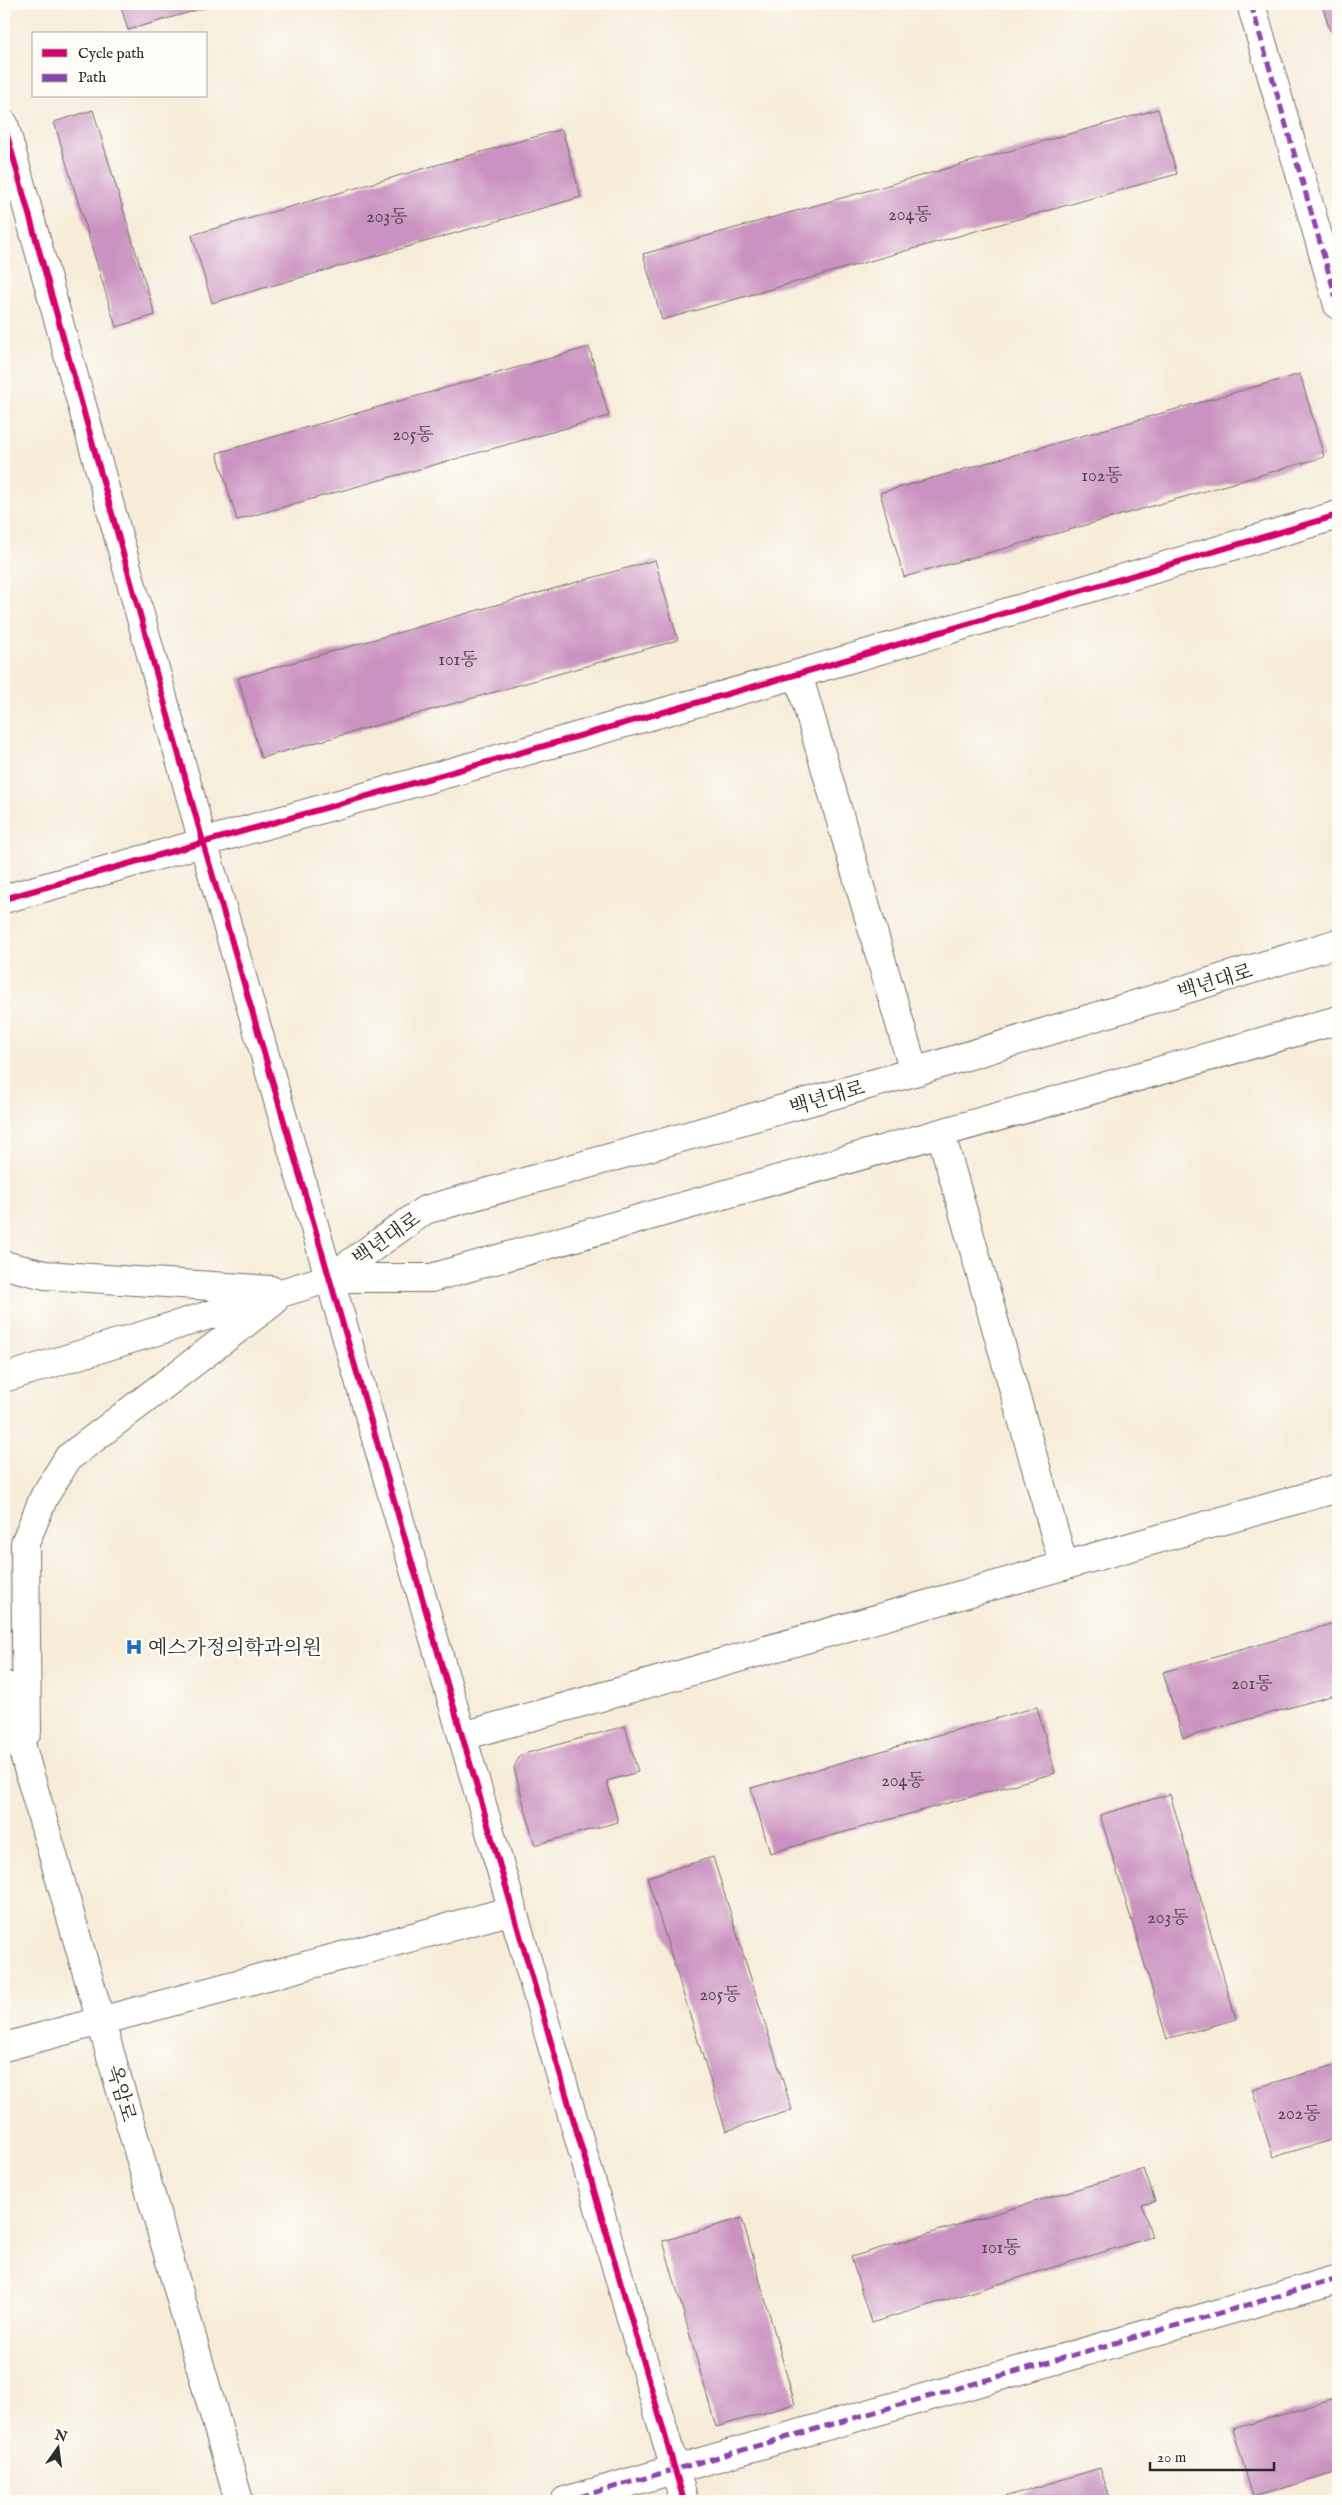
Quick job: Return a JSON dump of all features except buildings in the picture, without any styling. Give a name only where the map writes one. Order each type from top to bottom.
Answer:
[{"type":"street","points":[[1251,4],[1338,305]]},
{"type":"street","points":[[4,124],[203,842],[684,2501]]},
{"type":"street","points":[[4,898],[798,674],[1338,515]]},
{"type":"street","points":[[798,674],[914,1072]]},
{"type":"street","name":"백년대로","points":[[330,1278],[426,1210],[914,1072],[1338,943]]},
{"type":"street","name":"백년대로","points":[[4,1378],[330,1278],[431,1278],[1338,1020]]},
{"type":"street","points":[[941,1134],[1064,1566]]},
{"type":"street","points":[[4,1265],[45,1275],[288,1291]]},
{"type":"street","points":[[28,1769],[25,1543],[44,1497],[68,1458],[288,1291]]},
{"type":"street","points":[[462,1736],[1338,1488]]},
{"type":"street","name":"옥암로","points":[[4,1685],[239,2501]]},
{"type":"street","points":[[4,1731],[28,1769]]},
{"type":"street","points":[[4,2047],[513,1910]]},
{"type":"street","points":[[565,2501],[1338,2280]]},
{"type":"marked path","points":[[1251,4],[1338,305]]},
{"type":"marked path","points":[[565,2501],[1338,2279]]},
{"type":"cycle path","points":[[4,124],[203,842],[684,2501]]},
{"type":"cycle path","points":[[4,899],[798,674],[1338,515]]},
{"type":"place","name":"예스가정의학과의원","points":[[134,1647]]}]
